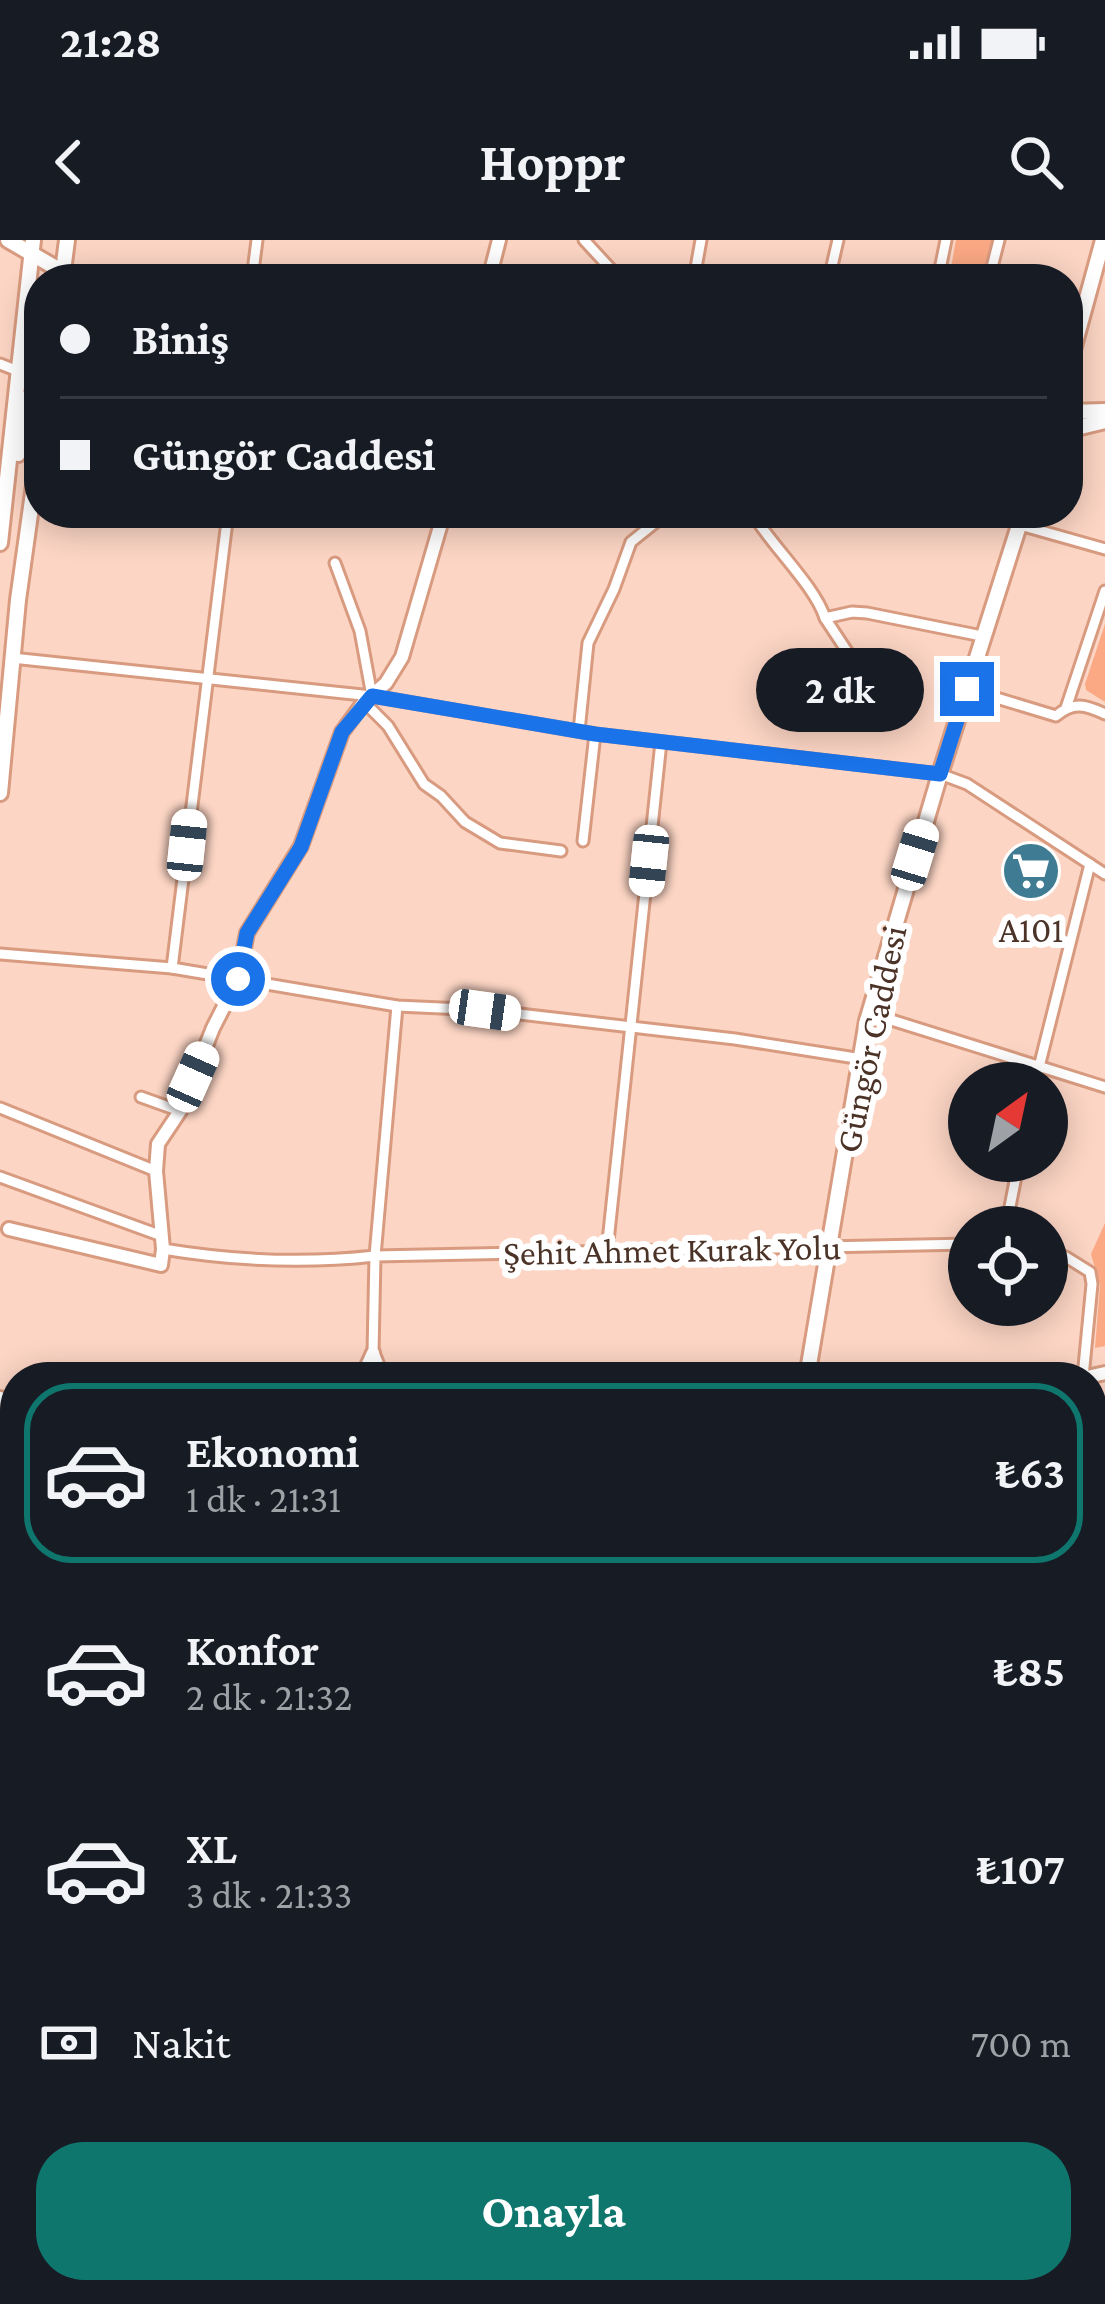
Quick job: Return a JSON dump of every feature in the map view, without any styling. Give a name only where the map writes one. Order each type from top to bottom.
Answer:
[{"type":"main road","points":[[8,240],[32,246]]},
{"type":"main road","points":[[1083,313],[1103,240]]},
{"type":"main road","points":[[0,543],[24,317]]},
{"type":"main road","points":[[18,370],[23,426],[13,486],[16,498],[24,498]]},
{"type":"main road","points":[[0,553],[8,523],[19,520],[15,628]]},
{"type":"main road","points":[[0,793],[28,528]]},
{"type":"main road","name":"Güngör Caddesi","points":[[812,1362],[869,1013],[1019,528]]},
{"type":"street","points":[[584,240],[606,264]]},
{"type":"street","points":[[0,364],[18,370]]},
{"type":"street","points":[[172,968],[226,528]]},
{"type":"street","points":[[9,1229],[161,1265],[155,1171],[158,1144],[180,1111],[238,979],[247,933],[301,847],[342,732],[386,683],[402,656],[440,528]]},
{"type":"street","points":[[579,731],[588,643],[631,542],[649,528]]},
{"type":"street","points":[[761,528],[820,604],[860,671]]},
{"type":"street","points":[[1047,528],[1105,549]]},
{"type":"street","points":[[335,563],[360,631],[368,699],[424,784],[465,822],[500,843],[561,851]]},
{"type":"street","points":[[1066,708],[1105,591]]},
{"type":"street","points":[[825,618],[867,613],[982,636]]},
{"type":"street","points":[[12,658],[940,774],[968,784],[1105,874]]},
{"type":"street","points":[[967,689],[1056,716],[1085,704],[1105,714]]},
{"type":"street","points":[[584,841],[595,734]]},
{"type":"street","points":[[607,1251],[661,742]]},
{"type":"street","points":[[1039,1062],[1090,864]]},
{"type":"street","points":[[0,954],[172,968],[397,1006],[485,1010],[862,1059]]},
{"type":"street","points":[[376,1362],[375,1256],[397,1006]]},
{"type":"street","points":[[869,1013],[1025,1062]]},
{"type":"street","points":[[1068,1075],[1105,1087]]},
{"type":"street","points":[[141,1097],[180,1111]]},
{"type":"street","points":[[0,1108],[155,1171]]},
{"type":"street","name":"Şehit Ahmet Kurak Yolu","points":[[0,1177],[163,1243],[224,1260],[948,1245]]},
{"type":"street","points":[[1068,1258],[1090,1272],[1086,1362]]},
{"type":"street","points":[[369,1362],[373,1353]]},
{"type":"shaded area","points":[[956,240],[992,240],[986,264],[952,264]]},
{"type":"shaded area","points":[[1105,624],[1105,702],[1086,690],[1085,684]]},
{"type":"shaded area","points":[[1105,1223],[1105,1346],[1095,1348],[1100,1285],[1091,1254]]},
{"type":"place","name":"A101","points":[[1031,871]]},
{"type":"route","points":[[238,979],[247,933],[301,847],[342,732],[372,696],[595,734],[940,774],[967,689]]}]
